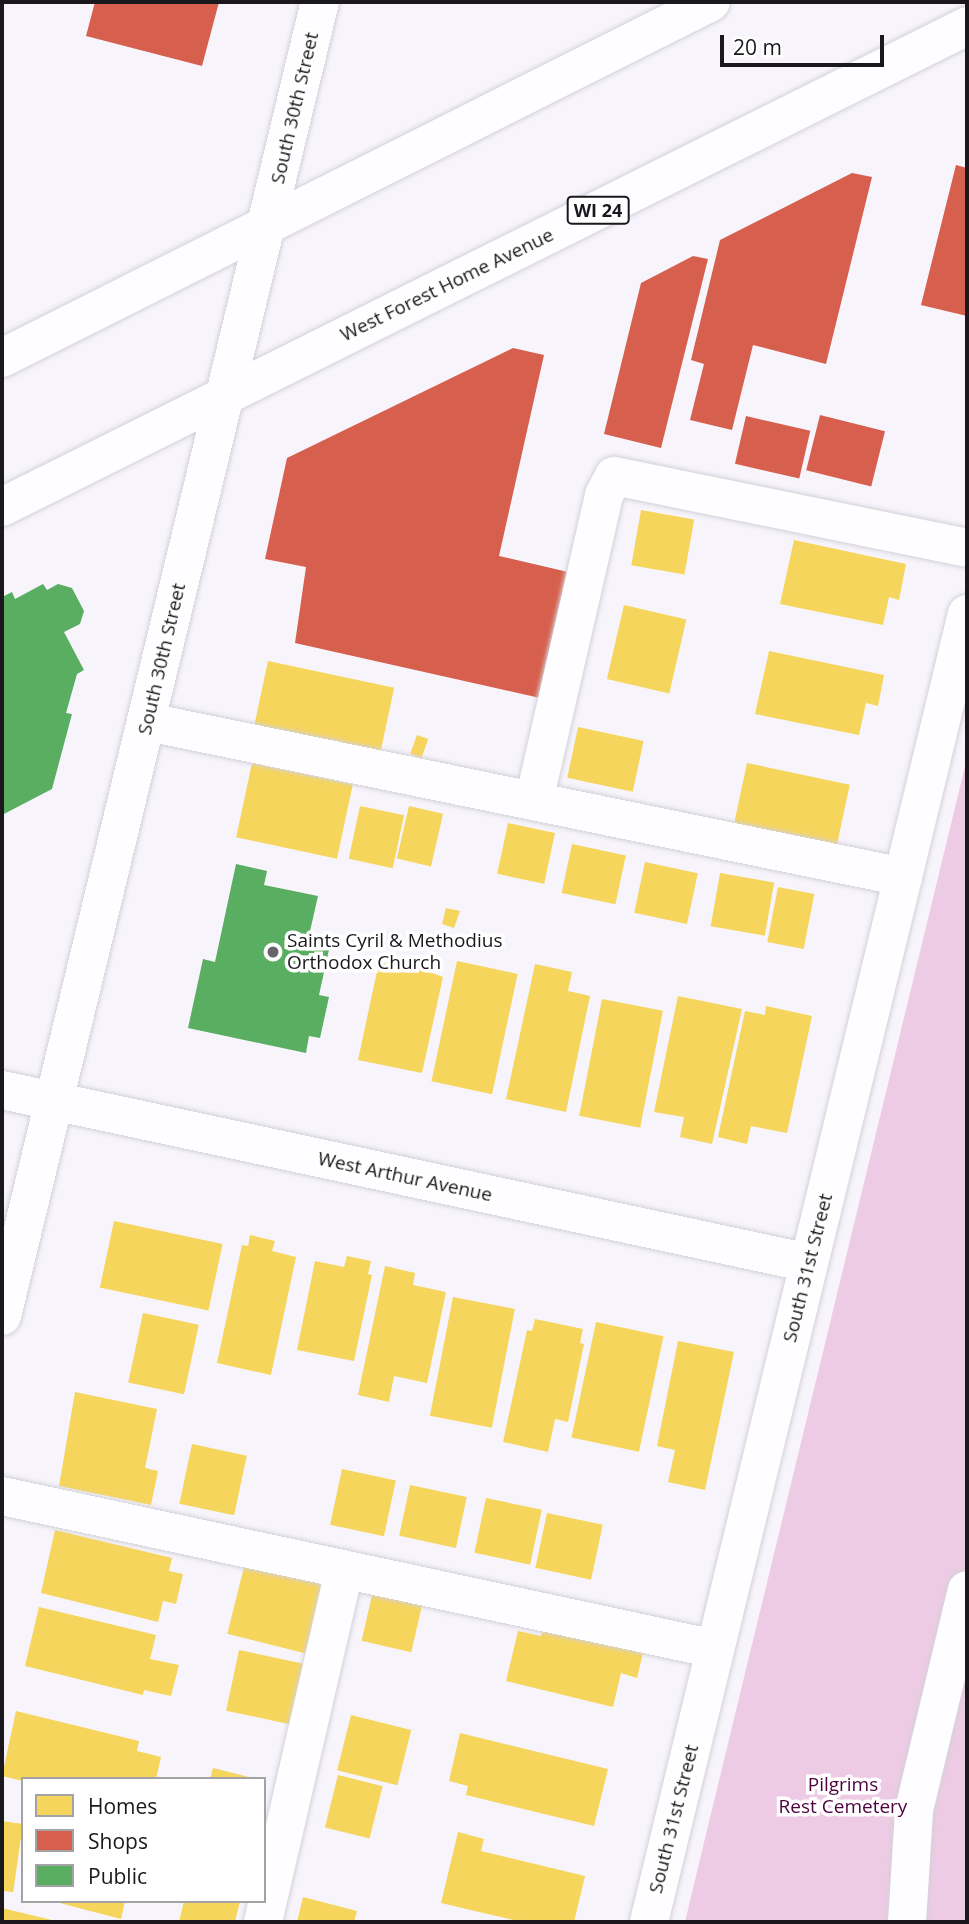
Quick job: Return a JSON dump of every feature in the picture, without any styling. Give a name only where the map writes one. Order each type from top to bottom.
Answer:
[{"type":"street","name":"South 30th Street","points":[[2,1316],[148,722],[320,2]]},
{"type":"street","points":[[2,358],[711,2]]},
{"type":"street","name":"West Forest Home Avenue","points":[[2,507],[227,392],[967,26]]},
{"type":"street","points":[[534,802],[604,495],[614,476],[967,548]]},
{"type":"street","name":"South 31st Street","points":[[649,1922],[967,614]]},
{"type":"street","points":[[148,722],[903,877]]},
{"type":"street","name":"West Arthur Avenue","points":[[2,1090],[809,1263]]},
{"type":"street","points":[[2,1496],[715,1649]]},
{"type":"street","points":[[263,1922],[344,1570]]},
{"type":"street","points":[[907,1922],[914,1810],[967,1590]]},
{"type":"green space","name":"Pilgrims Rest Cemetery","points":[[967,758],[967,1922],[685,1922],[700,1859]]},
{"type":"building: Homes","points":[[641,510],[694,519],[684,575],[631,565]]},
{"type":"building: Homes","points":[[794,540],[906,564],[899,600],[889,597],[883,625],[780,604]]},
{"type":"building: Homes","points":[[624,605],[686,619],[669,693],[607,679]]},
{"type":"building: Homes","points":[[769,651],[884,675],[878,706],[866,703],[859,735],[755,714]]},
{"type":"building: Homes","points":[[268,661],[394,688],[380,753],[254,727]]},
{"type":"building: Homes","points":[[578,727],[644,741],[633,792],[567,778]]},
{"type":"building: Homes","points":[[417,735],[428,739],[421,758],[410,754]]},
{"type":"building: Homes","points":[[252,763],[353,784],[337,859],[236,837]]},
{"type":"building: Homes","points":[[747,763],[850,785],[837,846],[734,825]]},
{"type":"building: Homes","points":[[360,806],[404,815],[393,868],[349,859]]},
{"type":"building: Homes","points":[[409,806],[443,814],[431,866],[397,859]]},
{"type":"building: Homes","points":[[508,823],[555,833],[544,884],[497,874]]},
{"type":"building: Homes","points":[[572,844],[626,855],[615,904],[562,893]]},
{"type":"building: Homes","points":[[645,862],[698,873],[687,924],[634,913]]},
{"type":"building: Homes","points":[[720,873],[774,883],[765,936],[711,926]]},
{"type":"building: Homes","points":[[778,887],[814,894],[804,949],[767,942]]},
{"type":"building: Homes","points":[[446,908],[460,911],[454,928],[442,924]]},
{"type":"building: Homes","points":[[389,958],[443,977],[422,1073],[358,1060],[379,962],[387,964]]},
{"type":"building: Homes","points":[[457,961],[518,974],[492,1094],[431,1081]]},
{"type":"building: Homes","points":[[535,964],[572,972],[568,991],[590,996],[566,1112],[506,1099]]},
{"type":"building: Homes","points":[[678,996],[742,1009],[712,1144],[680,1137],[684,1117],[654,1112]]},
{"type":"building: Homes","points":[[602,999],[663,1011],[640,1128],[579,1116]]},
{"type":"building: Homes","points":[[766,1006],[812,1016],[787,1133],[751,1126],[747,1144],[718,1137],[745,1011],[765,1015]]},
{"type":"building: Homes","points":[[114,1221],[223,1244],[208,1311],[100,1288]]},
{"type":"building: Homes","points":[[250,1235],[275,1241],[272,1251],[296,1257],[271,1375],[217,1363],[242,1245],[248,1246]]},
{"type":"building: Homes","points":[[347,1256],[371,1261],[368,1274],[372,1275],[354,1361],[297,1350],[315,1261],[344,1267]]},
{"type":"building: Homes","points":[[385,1266],[415,1273],[413,1285],[446,1292],[427,1383],[394,1376],[389,1402],[358,1395]]},
{"type":"building: Homes","points":[[453,1297],[515,1309],[492,1428],[430,1416]]},
{"type":"building: Homes","points":[[143,1313],[199,1325],[184,1394],[128,1382]]},
{"type":"building: Homes","points":[[535,1319],[583,1329],[580,1343],[584,1344],[568,1422],[555,1419],[548,1452],[503,1442],[527,1330],[532,1331]]},
{"type":"building: Homes","points":[[596,1322],[663,1336],[639,1452],[571,1437]]},
{"type":"building: Homes","points":[[678,1341],[734,1352],[705,1490],[668,1482],[675,1450],[657,1446]]},
{"type":"building: Homes","points":[[75,1392],[157,1409],[145,1468],[158,1471],[151,1505],[59,1486]]},
{"type":"building: Homes","points":[[192,1444],[247,1456],[234,1515],[179,1504]]},
{"type":"building: Homes","points":[[342,1469],[396,1480],[384,1536],[330,1525]]},
{"type":"building: Homes","points":[[410,1485],[467,1497],[456,1548],[399,1536]]},
{"type":"building: Homes","points":[[486,1498],[542,1510],[530,1565],[474,1553]]},
{"type":"building: Homes","points":[[547,1513],[603,1525],[591,1580],[535,1568]]},
{"type":"building: Homes","points":[[55,1530],[172,1558],[169,1571],[183,1574],[176,1604],[163,1601],[158,1622],[41,1593]]},
{"type":"building: Homes","points":[[245,1563],[324,1583],[306,1653],[227,1634]]},
{"type":"building: Homes","points":[[373,1591],[423,1602],[411,1652],[362,1641]]},
{"type":"building: Homes","points":[[39,1607],[156,1635],[150,1659],[179,1665],[171,1696],[144,1690],[143,1695],[25,1666]]},
{"type":"building: Homes","points":[[544,1629],[643,1653],[637,1678],[621,1673],[613,1707],[506,1681],[518,1631],[541,1636]]},
{"type":"building: Homes","points":[[239,1650],[308,1665],[296,1725],[226,1711]]},
{"type":"building: Homes","points":[[16,1711],[139,1741],[137,1751],[161,1757],[156,1777],[21,1777],[21,1781],[2,1776]]},
{"type":"building: Homes","points":[[351,1715],[411,1730],[397,1785],[337,1770]]},
{"type":"building: Homes","points":[[460,1733],[608,1769],[594,1826],[466,1795],[468,1786],[449,1781]]},
{"type":"building: Homes","points":[[213,1768],[249,1777],[211,1777]]},
{"type":"building: Homes","points":[[338,1775],[383,1786],[370,1839],[325,1827]]},
{"type":"building: Homes","points":[[2,1821],[21,1824],[13,1892],[2,1891]]},
{"type":"building: Homes","points":[[458,1832],[484,1839],[481,1851],[585,1876],[574,1922],[522,1922],[441,1903]]},
{"type":"building: Homes","points":[[303,1897],[357,1911],[354,1922],[297,1922]]},
{"type":"building: Homes","points":[[60,1903],[125,1903],[121,1919]]},
{"type":"building: Homes","points":[[184,1903],[240,1903],[235,1922],[179,1922]]},
{"type":"building: Homes","points":[[2,1908],[56,1921],[56,1922],[2,1922]]},
{"type":"building: Shops","points":[[95,2],[219,2],[202,66],[86,36]]},
{"type":"building: Shops","points":[[956,165],[967,168],[967,316],[921,305]]},
{"type":"building: Shops","points":[[852,173],[872,177],[826,364],[753,345],[732,430],[690,420],[704,364],[691,360],[720,240]]},
{"type":"building: Shops","points":[[693,256],[708,259],[661,448],[604,434],[641,283]]},
{"type":"building: Shops","points":[[513,348],[544,355],[499,556],[568,572],[540,698],[295,643],[306,567],[265,559],[287,458]]},
{"type":"building: Shops","points":[[820,415],[885,431],[871,487],[806,470]]},
{"type":"building: Shops","points":[[746,416],[810,431],[799,479],[735,464]]},
{"type":"building: Public","points":[[43,584],[47,590],[58,584],[72,588],[84,611],[80,624],[64,632],[84,670],[77,674],[66,713],[72,714],[52,789],[2,815],[2,597],[12,592],[15,599]]},
{"type":"building: Public","name":"Saints Cyril & Methodius Orthodox Church","points":[[236,864],[267,871],[264,885],[318,896],[308,940],[330,945],[319,995],[329,997],[320,1038],[309,1036],[306,1053],[188,1028],[203,959],[215,962]]},
{"type":"place","name":"Saints Cyril & Methodius Orthodox Church","points":[[273,952]]}]
